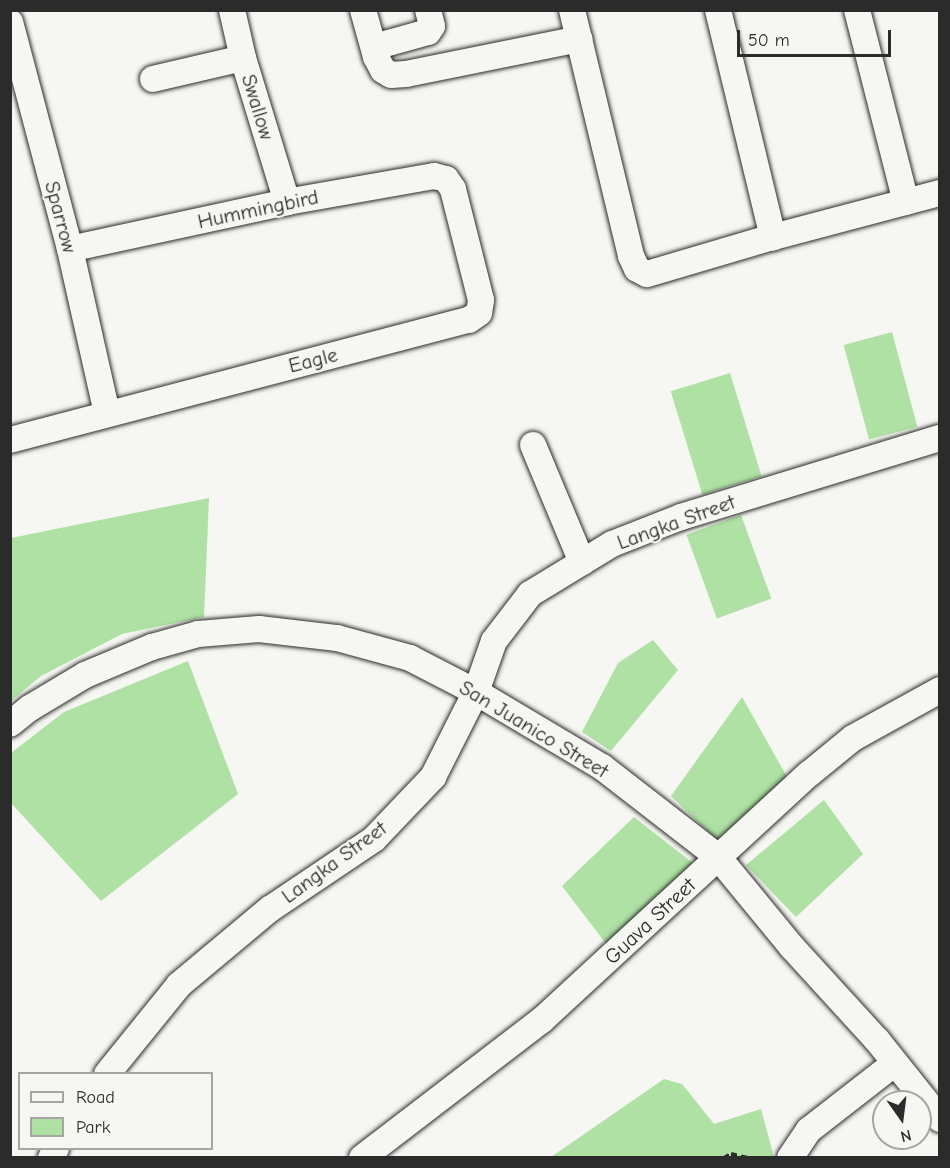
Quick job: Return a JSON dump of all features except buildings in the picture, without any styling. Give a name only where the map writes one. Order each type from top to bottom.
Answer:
[{"type":"street","name":"Swallow","points":[[231,10],[243,58],[288,202]]},
{"type":"street","points":[[363,10],[383,70],[391,75],[401,75],[579,39]]},
{"type":"street","points":[[374,47],[428,32],[432,26],[428,10]]},
{"type":"street","points":[[572,10],[631,256],[638,269],[647,274],[773,237],[939,193]]},
{"type":"street","points":[[718,10],[773,237]]},
{"type":"street","points":[[858,10],[906,202]]},
{"type":"street","name":"Sparrow","points":[[10,22],[70,249],[107,413]]},
{"type":"street","points":[[153,79],[243,58]]},
{"type":"street","name":"Hummingbird","points":[[70,249],[288,202],[434,176],[446,179]]},
{"type":"street","name":"Eagle","points":[[10,440],[469,320],[479,313],[481,300],[453,189],[446,179]]},
{"type":"street","name":"Langka Street","points":[[109,1072],[179,985],[270,909],[374,839],[433,777],[476,692],[494,641],[530,594],[612,544],[681,517],[939,438]]},
{"type":"street","points":[[533,445],[582,562]]},
{"type":"street","name":"San Juanico Street","points":[[10,724],[30,708],[85,675],[152,647],[198,634],[259,629],[337,638],[410,658],[476,692],[602,767],[718,857],[939,1119]]},
{"type":"street","name":"Guava Street","points":[[362,1158],[542,1020],[718,857],[853,738],[938,693]]},
{"type":"street","points":[[790,1158],[809,1130],[894,1063]]},
{"type":"path","points":[[724,1158],[731,1155],[748,1158]]},
{"type":"green space","points":[[892,332],[917,427],[869,440],[844,345]]},
{"type":"green space","points":[[730,373],[762,476],[702,494],[671,391]]},
{"type":"green space","points":[[209,498],[204,617],[122,634],[41,676],[11,701],[11,538]]},
{"type":"green space","points":[[741,515],[771,599],[717,618],[686,535]]},
{"type":"green space","points":[[653,640],[678,670],[611,751],[582,732],[618,663]]},
{"type":"green space","points":[[188,661],[238,794],[101,901],[11,803],[11,753],[64,712]]},
{"type":"green space","points":[[742,697],[791,784],[722,845],[671,796]]},
{"type":"green space","points":[[824,800],[863,854],[796,917],[746,865]]},
{"type":"green space","points":[[634,817],[694,864],[607,945],[562,886]]},
{"type":"green space","points":[[664,1079],[682,1084],[714,1124],[761,1109],[774,1157],[551,1157]]}]
